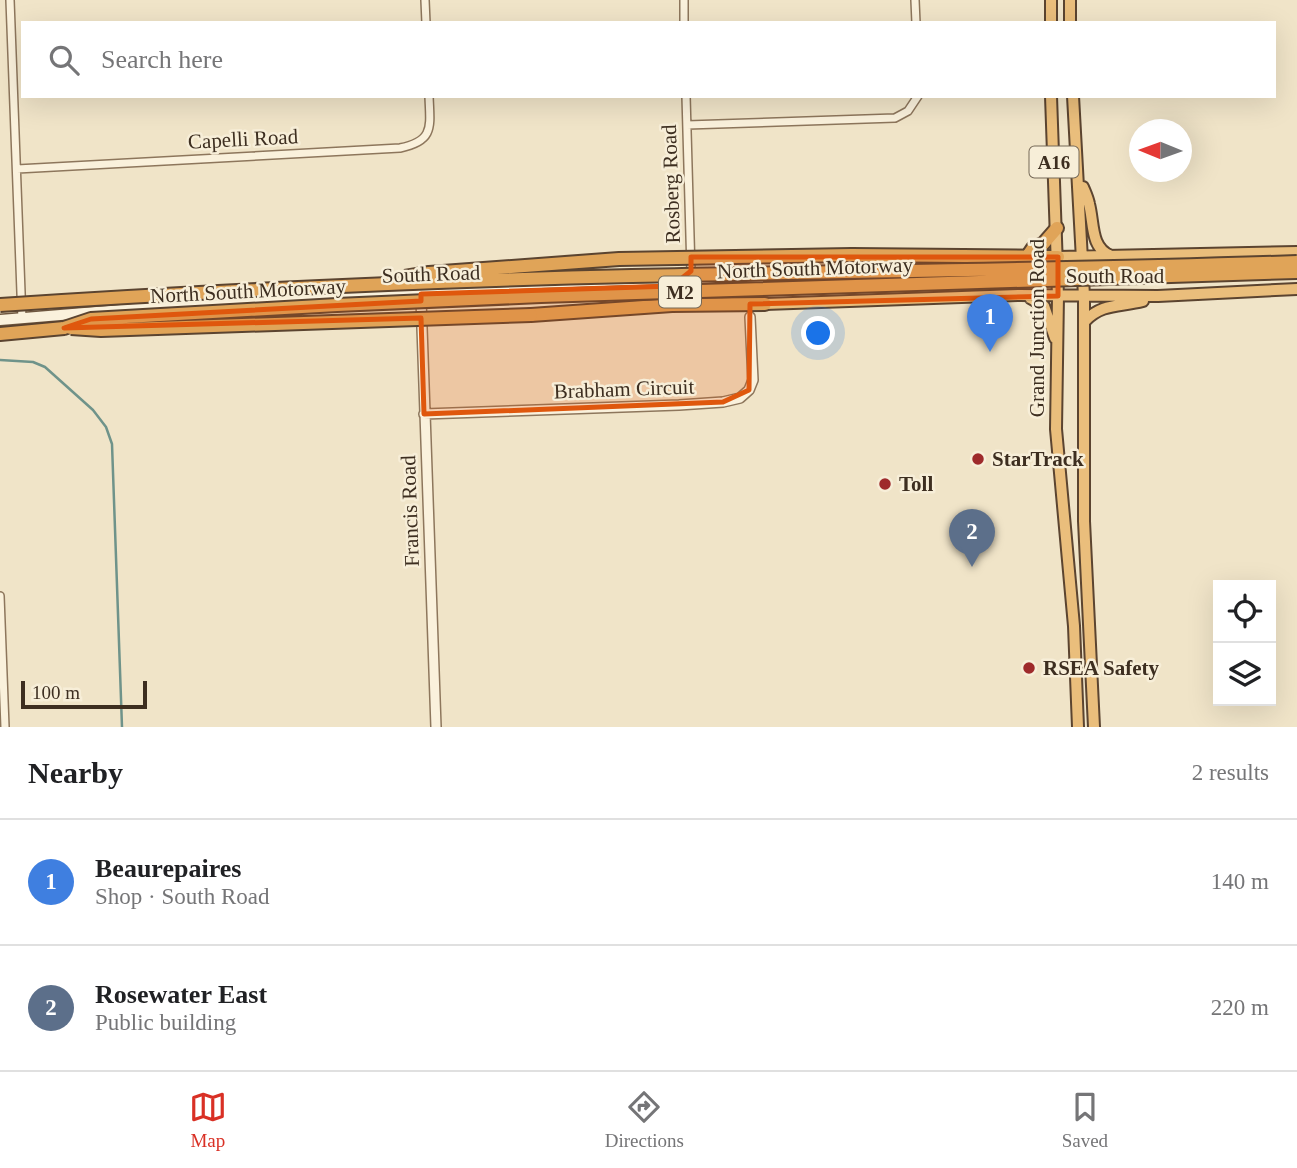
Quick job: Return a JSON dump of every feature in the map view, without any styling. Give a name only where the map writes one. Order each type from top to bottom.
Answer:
[{"type":"highway","points":[[1051,0],[1051,21]]},
{"type":"highway","points":[[1070,0],[1070,21]]},
{"type":"highway","name":"Grand Junction Road","points":[[1051,98],[1058,257],[1056,429],[1074,626],[1078,727]]},
{"type":"highway","name":"A16","points":[[1073,98],[1083,256],[1084,521],[1094,727]]},
{"type":"highway","points":[[1079,178],[1090,204],[1093,230],[1099,247],[1104,253],[1116,257],[1106,271],[1107,282],[1122,296]]},
{"type":"highway","points":[[1027,257],[1033,248],[1043,244],[1057,228]]},
{"type":"highway","name":"South Road","points":[[1058,257],[1297,252]]},
{"type":"highway","points":[[367,284],[429,273],[619,258],[852,255],[1058,257]]},
{"type":"highway","name":"North South Motorway","points":[[0,305],[185,292],[367,284],[1297,262]]},
{"type":"highway","name":"North South Motorway","points":[[0,334],[64,328],[91,319],[337,305],[1297,272]]},
{"type":"highway","name":"South Road","points":[[765,304],[1018,295],[1158,296],[1297,289]]},
{"type":"highway","points":[[1018,295],[1037,300],[1044,306],[1057,343]]},
{"type":"highway","points":[[1085,321],[1093,312],[1105,307],[1139,303],[1158,296]]},
{"type":"highway","points":[[64,328],[101,330],[531,315],[673,305],[765,304]]},
{"type":"main road","name":"South Road","points":[[0,320],[217,302],[671,286],[682,282],[691,271]]},
{"type":"street","points":[[10,0],[22,318]]},
{"type":"street","points":[[425,0],[426,21]]},
{"type":"street","points":[[684,0],[684,21]]},
{"type":"street","points":[[915,0],[916,21]]},
{"type":"street","name":"Capelli Road","points":[[17,169],[412,146],[424,139],[429,132],[429,98]]},
{"type":"street","name":"Rosberg Road","points":[[686,98],[691,271]]},
{"type":"street","points":[[687,125],[895,118],[908,111],[917,98]]},
{"type":"street","name":"Francis Road","points":[[421,294],[436,727]]},
{"type":"street","points":[[738,305],[750,317],[765,304]]},
{"type":"street","name":"Brabham Circuit","points":[[424,414],[679,405],[740,398],[749,390],[752,380],[750,317]]},
{"type":"street","points":[[0,596],[5,727]]},
{"type":"highlighted area","points":[[691,257],[1058,257],[1058,296],[750,304],[749,390],[723,402],[424,414],[421,318],[64,328],[91,319],[421,301],[421,294],[672,286],[691,271]]},
{"type":"waterway","points":[[0,360],[33,362],[45,367],[93,410],[106,427],[112,444],[122,727]]},
{"type":"place","name":"Beaurepaires","points":[[990,352]]},
{"type":"place","name":"StarTrack","points":[[978,459]]},
{"type":"place","name":"Toll","points":[[885,484]]},
{"type":"place","name":"Rosewater East","points":[[972,567]]},
{"type":"place","name":"RSEA Safety","points":[[1029,668]]}]
